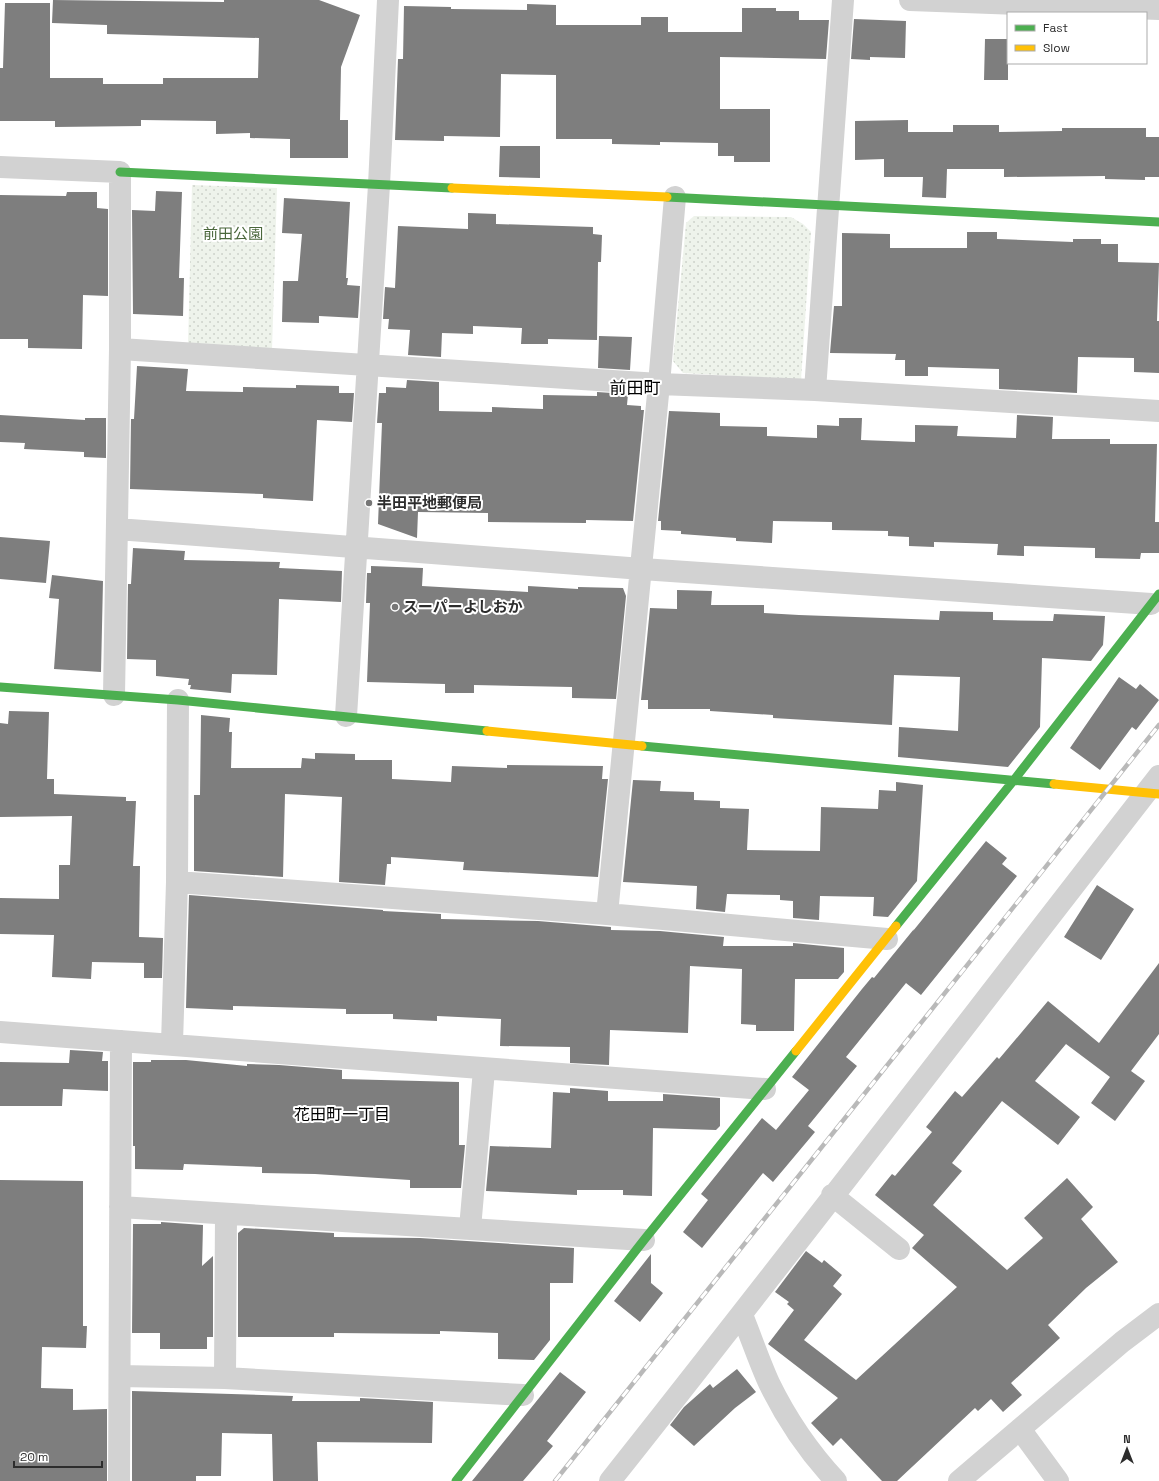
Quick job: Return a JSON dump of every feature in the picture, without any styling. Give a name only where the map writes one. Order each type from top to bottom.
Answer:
[{"type":"street","points":[[346,716],[379,185],[388,0]]},
{"type":"street","points":[[815,390],[843,0]]},
{"type":"street","points":[[910,0],[1159,9]]},
{"type":"street","points":[[0,167],[676,197],[1159,222]]},
{"type":"street","points":[[114,695],[120,349],[120,172]]},
{"type":"street","points":[[608,914],[642,569],[676,197]]},
{"type":"street","points":[[120,349],[659,384],[815,390],[1159,411]]},
{"type":"street","points":[[117,529],[642,569],[1155,599]]},
{"type":"street","points":[[456,1481],[644,1240],[1014,780],[1155,599]]},
{"type":"street","points":[[0,686],[178,700],[625,745],[1152,794]]},
{"type":"street","points":[[172,1044],[177,882],[178,700]]},
{"type":"street","points":[[610,1481],[742,1315],[832,1195],[1152,794],[1159,776]]},
{"type":"street","points":[[177,882],[608,914],[887,939]]},
{"type":"street","points":[[0,1032],[172,1044],[484,1070],[765,1089]]},
{"type":"street","points":[[119,1481],[121,1041]]},
{"type":"street","points":[[470,1228],[484,1070]]},
{"type":"street","points":[[832,1195],[899,1249]]},
{"type":"street","points":[[120,1207],[644,1240]]},
{"type":"street","points":[[225,1378],[226,1214]]},
{"type":"street","points":[[959,1481],[1122,1342],[1159,1314]]},
{"type":"street","points":[[742,1315],[769,1382],[785,1412],[803,1440],[836,1481]]},
{"type":"street","points":[[120,1376],[225,1378],[523,1395]]},
{"type":"street","points":[[1020,1429],[1058,1481]]},
{"type":"green space","name":"前田公園","points":[[192,185],[277,188],[272,350],[188,346]]},
{"type":"green space","points":[[694,216],[791,217],[803,224],[811,232],[801,380],[683,373],[673,361],[686,223]]},
{"type":"building","points":[[53,0],[224,2],[224,0],[319,0],[360,15],[341,67],[340,120],[348,120],[348,158],[290,158],[290,139],[250,138],[250,133],[216,134],[216,121],[141,120],[141,126],[55,127],[55,121],[0,121],[0,68],[3,68],[5,3],[50,3],[50,78],[103,78],[103,84],[163,84],[163,78],[258,78],[259,38],[107,34],[107,25],[52,23]]},
{"type":"building","points":[[527,4],[556,5],[556,25],[641,25],[641,17],[668,17],[668,32],[742,32],[742,8],[776,8],[776,11],[799,11],[799,20],[829,20],[826,59],[720,57],[720,109],[770,109],[770,162],[734,162],[734,156],[718,156],[718,143],[660,142],[660,145],[612,144],[612,139],[556,139],[556,75],[501,74],[500,137],[444,136],[444,141],[395,140],[398,59],[403,59],[404,6],[451,7],[451,9],[527,10]]},
{"type":"building","points":[[854,19],[906,21],[905,58],[870,57],[870,60],[851,59]]},
{"type":"building","points":[[985,39],[1007,39],[1008,80],[984,80]]},
{"type":"building","points":[[908,120],[908,132],[953,132],[953,125],[999,125],[999,132],[1062,131],[1062,128],[1146,128],[1146,137],[1159,137],[1159,177],[1145,177],[1145,180],[1105,179],[1105,176],[1004,177],[1004,169],[947,169],[946,198],[922,197],[923,177],[884,177],[884,159],[855,160],[855,121]]},
{"type":"building","points":[[500,146],[540,146],[540,178],[499,177]]},
{"type":"building","points":[[156,191],[182,192],[179,278],[184,278],[183,316],[133,314],[132,210],[155,211]]},
{"type":"building","points":[[67,192],[97,192],[97,208],[108,209],[108,296],[83,295],[82,349],[28,348],[28,339],[0,339],[0,195],[66,196]]},
{"type":"building","points":[[284,198],[350,202],[346,278],[348,278],[347,285],[360,286],[358,318],[319,316],[319,323],[282,322],[283,281],[298,281],[302,234],[282,233]]},
{"type":"building","points":[[468,213],[496,214],[496,224],[593,227],[593,234],[602,235],[601,262],[598,262],[597,340],[548,339],[548,344],[521,344],[522,328],[473,326],[473,334],[442,333],[441,357],[408,355],[410,330],[388,329],[389,319],[383,319],[385,287],[395,288],[398,226],[468,229]]},
{"type":"building","points":[[967,232],[997,232],[997,239],[1073,242],[1073,239],[1101,239],[1101,244],[1118,244],[1118,262],[1159,263],[1157,321],[1159,321],[1159,373],[1134,372],[1134,358],[1078,357],[1077,393],[999,389],[999,369],[928,367],[928,376],[905,376],[905,360],[895,360],[896,354],[830,353],[834,306],[842,306],[842,233],[890,234],[890,248],[967,248]]},
{"type":"building","points":[[599,336],[632,337],[630,370],[598,368]]},
{"type":"building","points":[[137,366],[188,369],[186,391],[243,392],[243,387],[296,388],[296,385],[339,386],[339,393],[354,393],[352,422],[317,420],[313,501],[263,498],[263,494],[130,489],[131,419],[134,419]]},
{"type":"building","points":[[407,380],[439,382],[439,411],[492,412],[492,407],[543,409],[543,395],[597,396],[597,392],[628,394],[627,405],[641,406],[641,410],[644,410],[633,521],[586,520],[586,523],[488,522],[488,513],[418,512],[417,538],[378,524],[382,423],[377,423],[379,393],[386,393],[386,387],[406,388]]},
{"type":"building","points":[[669,411],[720,413],[720,426],[767,427],[767,436],[817,438],[817,425],[839,426],[839,418],[862,418],[861,440],[915,442],[915,425],[958,426],[957,436],[1016,438],[1017,415],[1053,417],[1052,439],[1110,439],[1110,444],[1157,444],[1155,522],[1159,522],[1159,553],[1141,553],[1140,559],[1095,558],[1095,548],[1024,546],[1024,556],[997,555],[998,544],[934,542],[934,547],[909,546],[909,537],[888,536],[888,531],[832,530],[832,522],[773,521],[772,543],[736,541],[736,538],[681,534],[681,531],[661,530],[661,521],[658,521]]},
{"type":"building","points":[[0,415],[85,420],[85,418],[106,418],[106,458],[84,457],[84,452],[24,449],[25,443],[0,442]]},
{"type":"building","points":[[0,537],[50,541],[46,583],[0,579]]},
{"type":"building","points":[[133,548],[185,551],[184,560],[280,562],[279,568],[342,571],[341,602],[279,599],[277,675],[232,674],[231,693],[190,689],[191,685],[188,685],[189,679],[156,676],[156,660],[127,659],[128,584],[131,584]]},
{"type":"building","points":[[371,566],[423,568],[422,586],[528,592],[528,586],[578,589],[578,587],[623,588],[626,596],[616,699],[572,698],[572,687],[474,685],[474,693],[445,693],[445,684],[367,682],[370,603],[366,603],[367,573],[371,573]]},
{"type":"building","points":[[52,575],[103,581],[101,672],[54,669],[59,599],[49,598]]},
{"type":"building","points":[[677,590],[712,591],[711,605],[764,605],[764,613],[939,620],[940,611],[993,612],[993,620],[1053,621],[1054,614],[1105,616],[1103,645],[1091,661],[1042,658],[1040,727],[1008,767],[898,757],[899,727],[958,731],[960,677],[894,675],[892,725],[773,718],[773,715],[710,711],[710,709],[648,709],[648,700],[641,700],[650,608],[677,609]]},
{"type":"building","points":[[1119,677],[1136,689],[1140,684],[1159,700],[1136,730],[1132,727],[1100,770],[1070,748]]},
{"type":"building","points":[[9,711],[49,712],[47,779],[54,779],[54,794],[126,797],[126,801],[136,801],[133,866],[140,866],[139,937],[163,938],[162,978],[144,978],[144,963],[92,962],[91,979],[52,977],[54,935],[0,934],[0,898],[59,899],[59,865],[70,865],[72,816],[0,817],[0,723],[8,724]]},
{"type":"building","points":[[201,715],[230,718],[229,732],[232,732],[231,768],[301,768],[302,758],[315,759],[315,753],[355,754],[355,760],[392,760],[392,779],[451,782],[452,766],[507,768],[507,765],[603,766],[602,779],[608,779],[598,877],[463,870],[464,862],[391,857],[391,864],[387,864],[385,885],[339,882],[342,797],[285,794],[283,877],[194,871],[194,795],[200,795]]},
{"type":"building","points":[[633,780],[661,781],[660,791],[694,792],[694,800],[720,801],[720,808],[749,809],[747,850],[820,851],[821,807],[878,809],[879,790],[896,791],[896,782],[923,785],[917,881],[888,917],[873,916],[874,897],[820,896],[819,920],[793,918],[793,901],[780,900],[780,895],[727,894],[725,912],[696,909],[697,886],[623,882]]},
{"type":"building","points":[[986,841],[1007,858],[1002,864],[1017,876],[921,995],[906,983],[846,1057],[857,1066],[808,1126],[815,1132],[773,1182],[763,1173],[702,1248],[683,1232],[708,1200],[701,1194],[762,1118],[776,1130],[809,1090],[792,1077],[862,989],[872,977],[874,978]]},
{"type":"building","points":[[1097,885],[1134,909],[1101,960],[1064,937]]},
{"type":"building","points":[[189,895],[383,911],[441,914],[441,919],[538,921],[611,927],[611,930],[660,931],[724,937],[723,946],[793,946],[793,943],[844,948],[844,972],[838,979],[795,979],[794,1031],[756,1031],[756,1025],[741,1024],[742,969],[690,966],[688,1033],[610,1030],[609,1065],[570,1063],[570,1047],[500,1046],[501,1019],[437,1016],[437,1021],[393,1019],[393,1014],[346,1014],[346,1009],[233,1006],[233,1010],[186,1008]]},
{"type":"building","points":[[1159,963],[1159,1034],[1131,1071],[1145,1081],[1115,1121],[1091,1103],[1110,1077],[1066,1044],[1035,1081],[1080,1117],[1058,1145],[1002,1101],[952,1163],[962,1171],[933,1205],[1007,1270],[1043,1238],[1024,1218],[1067,1178],[1093,1207],[1081,1219],[1118,1262],[1086,1288],[1048,1325],[1060,1338],[1011,1383],[1022,1395],[1003,1412],[991,1399],[978,1411],[975,1408],[897,1481],[882,1481],[841,1438],[833,1446],[811,1423],[838,1398],[768,1344],[794,1310],[787,1304],[789,1302],[775,1292],[806,1251],[822,1263],[824,1260],[842,1275],[833,1286],[842,1294],[804,1340],[856,1380],[957,1287],[912,1248],[924,1235],[875,1195],[892,1174],[895,1176],[932,1132],[926,1127],[955,1091],[962,1097],[997,1057],[999,1059],[1048,1001],[1099,1043]]},
{"type":"building","points":[[70,1050],[103,1052],[102,1061],[108,1061],[108,1091],[63,1089],[62,1106],[0,1106],[0,1062],[69,1063]]},
{"type":"building","points":[[151,1060],[186,1060],[247,1066],[247,1064],[279,1065],[342,1070],[342,1079],[459,1082],[459,1145],[465,1145],[461,1188],[410,1188],[410,1180],[315,1174],[262,1173],[262,1167],[184,1164],[183,1170],[135,1169],[135,1146],[133,1146],[133,1062],[151,1062]]},
{"type":"building","points":[[570,1088],[608,1091],[608,1101],[663,1101],[663,1094],[720,1098],[720,1126],[716,1130],[653,1128],[652,1196],[623,1195],[623,1190],[577,1190],[577,1195],[486,1191],[490,1146],[551,1148],[553,1092],[570,1093]]},
{"type":"building","points":[[0,1180],[83,1181],[83,1326],[87,1326],[86,1348],[42,1347],[41,1388],[73,1389],[73,1410],[107,1409],[107,1481],[0,1481]]},
{"type":"building","points":[[161,1222],[203,1225],[202,1266],[213,1256],[213,1337],[207,1337],[207,1349],[160,1349],[160,1333],[132,1333],[133,1224],[161,1224]]},
{"type":"building","points":[[244,1228],[334,1233],[334,1237],[420,1238],[574,1248],[573,1283],[550,1283],[550,1340],[534,1360],[498,1359],[498,1333],[440,1331],[440,1334],[334,1333],[334,1337],[238,1337],[238,1233]]},
{"type":"building","points":[[651,1254],[651,1283],[663,1293],[640,1322],[614,1301]]},
{"type":"building","points":[[737,1369],[756,1392],[735,1408],[694,1446],[670,1425],[684,1407],[710,1384],[713,1388]]},
{"type":"building","points":[[560,1372],[586,1392],[547,1441],[553,1446],[523,1481],[472,1481]]},
{"type":"building","points":[[132,1391],[293,1396],[292,1401],[360,1401],[360,1398],[433,1402],[432,1443],[317,1442],[318,1481],[273,1481],[272,1434],[222,1433],[221,1476],[196,1476],[196,1481],[132,1481]]},
{"type":"railway","points":[[555,1481],[1159,725]]},
{"type":"traffic: fast","points":[[120,172],[452,188]]},
{"type":"traffic: fast","points":[[667,197],[1159,222]]},
{"type":"traffic: fast","points":[[896,926],[1014,780],[1159,594]]},
{"type":"traffic: fast","points":[[0,687],[178,700],[487,731]]},
{"type":"traffic: fast","points":[[642,746],[1054,784]]},
{"type":"traffic: fast","points":[[456,1481],[644,1240],[796,1051]]},
{"type":"traffic: slow","points":[[452,188],[667,197]]},
{"type":"traffic: slow","points":[[487,731],[642,746]]},
{"type":"traffic: slow","points":[[1054,784],[1159,794]]},
{"type":"traffic: slow","points":[[796,1051],[896,926]]},
{"type":"place","name":"半田平地郵便局","points":[[369,503]]},
{"type":"place","name":"スーパーよしおか","points":[[395,607]]},
{"type":"district","name":"前田町","points":[[635,388]]},
{"type":"district","name":"花田町一丁目","points":[[342,1114]]}]
